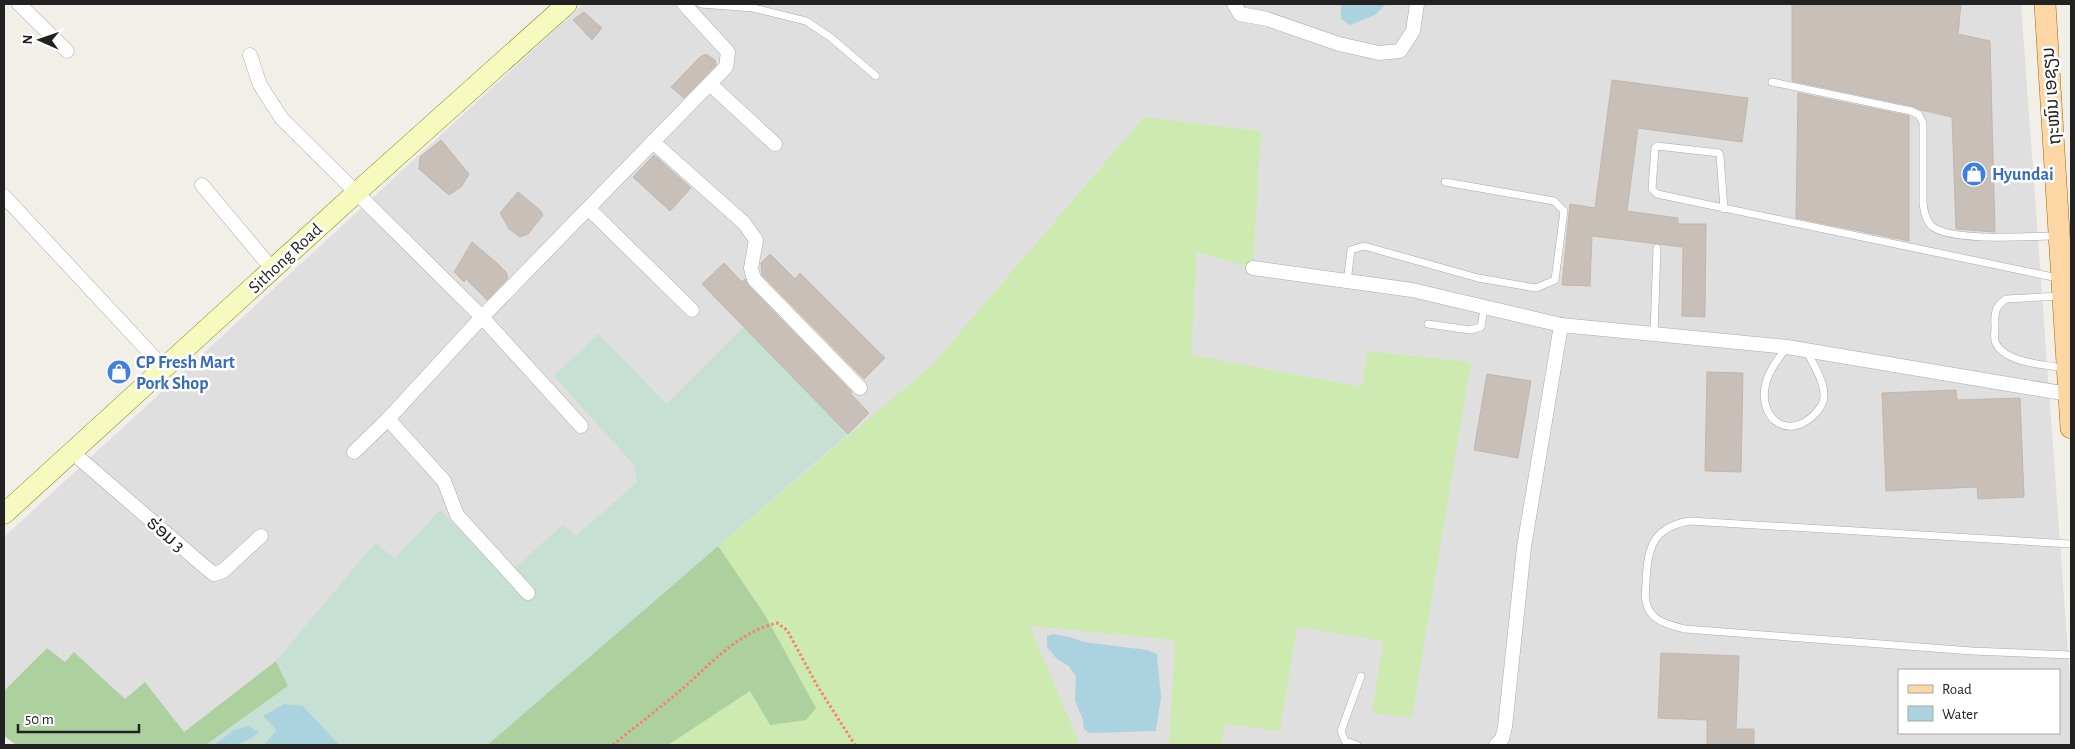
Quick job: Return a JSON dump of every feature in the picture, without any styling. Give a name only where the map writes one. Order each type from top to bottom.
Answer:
[{"type":"main road","name":"Sithong Road","points":[[4,514],[357,192],[568,4]]},
{"type":"main road","name":"ຖະໜົນ ເອຊຽນ","points":[[2045,4],[2071,428]]},
{"type":"street","points":[[19,4],[67,51]]},
{"type":"street","points":[[354,452],[482,317],[711,85],[726,67],[728,52],[684,4]]},
{"type":"street","points":[[1234,4],[1240,14],[1267,19],[1339,44],[1379,53],[1400,51],[1413,31],[1417,4]]},
{"type":"street","points":[[250,55],[260,85],[282,120],[482,317],[581,426]]},
{"type":"street","points":[[711,85],[775,144]]},
{"type":"street","points":[[653,142],[744,223],[756,240],[751,268],[754,279],[860,388]]},
{"type":"street","points":[[202,185],[273,270]]},
{"type":"street","points":[[6,204],[164,368]]},
{"type":"street","points":[[589,210],[692,310]]},
{"type":"street","points":[[1253,268],[1412,290],[1484,309],[1561,325],[1787,347],[2068,394]]},
{"type":"street","points":[[1496,745],[1502,739],[1505,727],[1524,547],[1561,325]]},
{"type":"street","points":[[388,418],[444,481],[456,515],[528,593]]},
{"type":"street","name":"ຮ່ອມ 3","points":[[72,452],[214,574],[223,571],[261,536]]},
{"type":"lane","points":[[701,4],[753,8],[806,21],[830,37],[876,76]]},
{"type":"lane","points":[[1772,82],[1911,111],[1919,115],[1923,123],[1923,203],[1925,216],[1932,226],[1942,232],[1968,236],[2060,236]]},
{"type":"lane","points":[[1724,209],[1719,153],[1657,146],[1655,148],[1652,188],[1655,193],[1724,209],[2062,287]]},
{"type":"lane","points":[[1347,282],[1351,250],[1364,246],[1478,278],[1536,288],[1555,280],[1564,211],[1554,201],[1445,182]]},
{"type":"lane","points":[[1654,334],[1657,248]]},
{"type":"lane","points":[[2062,287],[2006,299],[2001,302],[1994,312],[1995,341],[2000,350],[2013,358],[2068,368]]},
{"type":"lane","points":[[1428,324],[1470,330],[1481,327],[1484,309]]},
{"type":"lane","points":[[1787,347],[1769,375],[1764,391],[1766,407],[1771,417],[1778,424],[1784,426],[1794,427],[1808,421],[1822,405],[1824,398],[1822,383],[1806,350]]},
{"type":"lane","points":[[2071,544],[1690,521],[1678,523],[1668,528],[1650,546],[1647,557],[1645,599],[1651,613],[1660,621],[1685,629],[1972,651],[2071,655]]},
{"type":"lane","points":[[1356,745],[1345,741],[1341,731],[1361,676]]},
{"type":"path","points":[[613,745],[681,690],[722,652],[763,627],[777,624],[787,630],[818,687],[855,745]]},
{"type":"shaded area","points":[[583,4],[2021,4],[2071,694],[2071,745],[22,745],[4,733],[4,537]]},
{"type":"green space","points":[[1144,117],[1261,131],[1253,268],[1197,252],[1191,355],[1362,387],[1367,351],[1471,362],[1412,718],[1372,713],[1383,641],[1297,627],[1280,731],[1224,724],[1222,745],[1169,745],[1175,640],[1030,626],[1080,745],[668,745],[750,691],[816,708],[765,615],[718,546],[932,365]]},
{"type":"green space","points":[[744,327],[848,434],[487,745],[206,745],[288,686],[276,661],[375,543],[395,558],[440,510],[504,572],[514,568],[563,525],[576,536],[637,482],[634,465],[554,376],[598,334],[667,404]]},
{"type":"green space","points":[[718,546],[765,615],[816,708],[806,720],[770,725],[750,691],[668,745],[487,745]]},
{"type":"green space","points":[[47,648],[65,662],[74,652],[125,699],[145,682],[184,732],[276,661],[288,686],[206,745],[16,745],[4,736],[4,691]]},
{"type":"water","points":[[1339,4],[1386,4],[1375,15],[1350,25],[1341,19],[1341,5]]},
{"type":"water","points":[[1053,634],[1084,642],[1147,650],[1157,654],[1161,698],[1156,731],[1089,733],[1084,729],[1083,719],[1075,701],[1076,677],[1069,666],[1057,659],[1047,647],[1047,636]]},
{"type":"water","points":[[284,704],[303,706],[339,745],[264,745],[277,730],[263,716]]},
{"type":"water","points":[[248,726],[259,732],[238,744],[214,745],[234,730]]},
{"type":"building","name":"Hyundai","points":[[1792,4],[1961,4],[1958,34],[1990,41],[1995,232],[1956,229],[1952,117],[1912,106],[1792,81]]},
{"type":"building","points":[[584,12],[602,28],[592,40],[573,20]]},
{"type":"building","points":[[706,54],[715,60],[716,65],[684,98],[671,87],[700,57]]},
{"type":"building","points":[[1612,80],[1748,98],[1742,142],[1638,128],[1627,211],[1678,218],[1678,224],[1706,224],[1705,317],[1682,316],[1683,247],[1592,236],[1590,286],[1562,285],[1570,204],[1595,208]]},
{"type":"building","points":[[1798,93],[1909,116],[1909,241],[1796,218]]},
{"type":"building","points":[[441,140],[469,174],[462,186],[449,195],[419,169],[420,157]]},
{"type":"building","points":[[654,155],[691,188],[670,211],[633,177]]},
{"type":"building","points":[[518,192],[540,210],[543,215],[528,234],[520,237],[509,229],[500,213]]},
{"type":"building","points":[[472,242],[506,272],[508,278],[487,300],[466,279],[464,282],[454,272]]},
{"type":"building","points":[[770,254],[795,279],[800,273],[885,358],[864,379],[762,275],[761,263]]},
{"type":"building","points":[[724,263],[742,282],[745,279],[748,285],[852,392],[850,393],[869,413],[848,434],[702,284]]},
{"type":"building","points":[[1707,372],[1743,373],[1741,472],[1705,471]]},
{"type":"building","points":[[1487,374],[1531,381],[1518,458],[1474,450]]},
{"type":"building","points":[[1956,390],[1957,400],[2020,398],[2024,497],[1978,499],[1977,487],[1886,491],[1882,393]]},
{"type":"building","points":[[1661,653],[1739,656],[1736,729],[1754,729],[1754,745],[1707,745],[1707,720],[1658,718]]},
{"type":"place","name":"Hyundai","points":[[1974,174]]},
{"type":"place","name":"CP Fresh Mart Pork Shop","points":[[119,372]]}]
